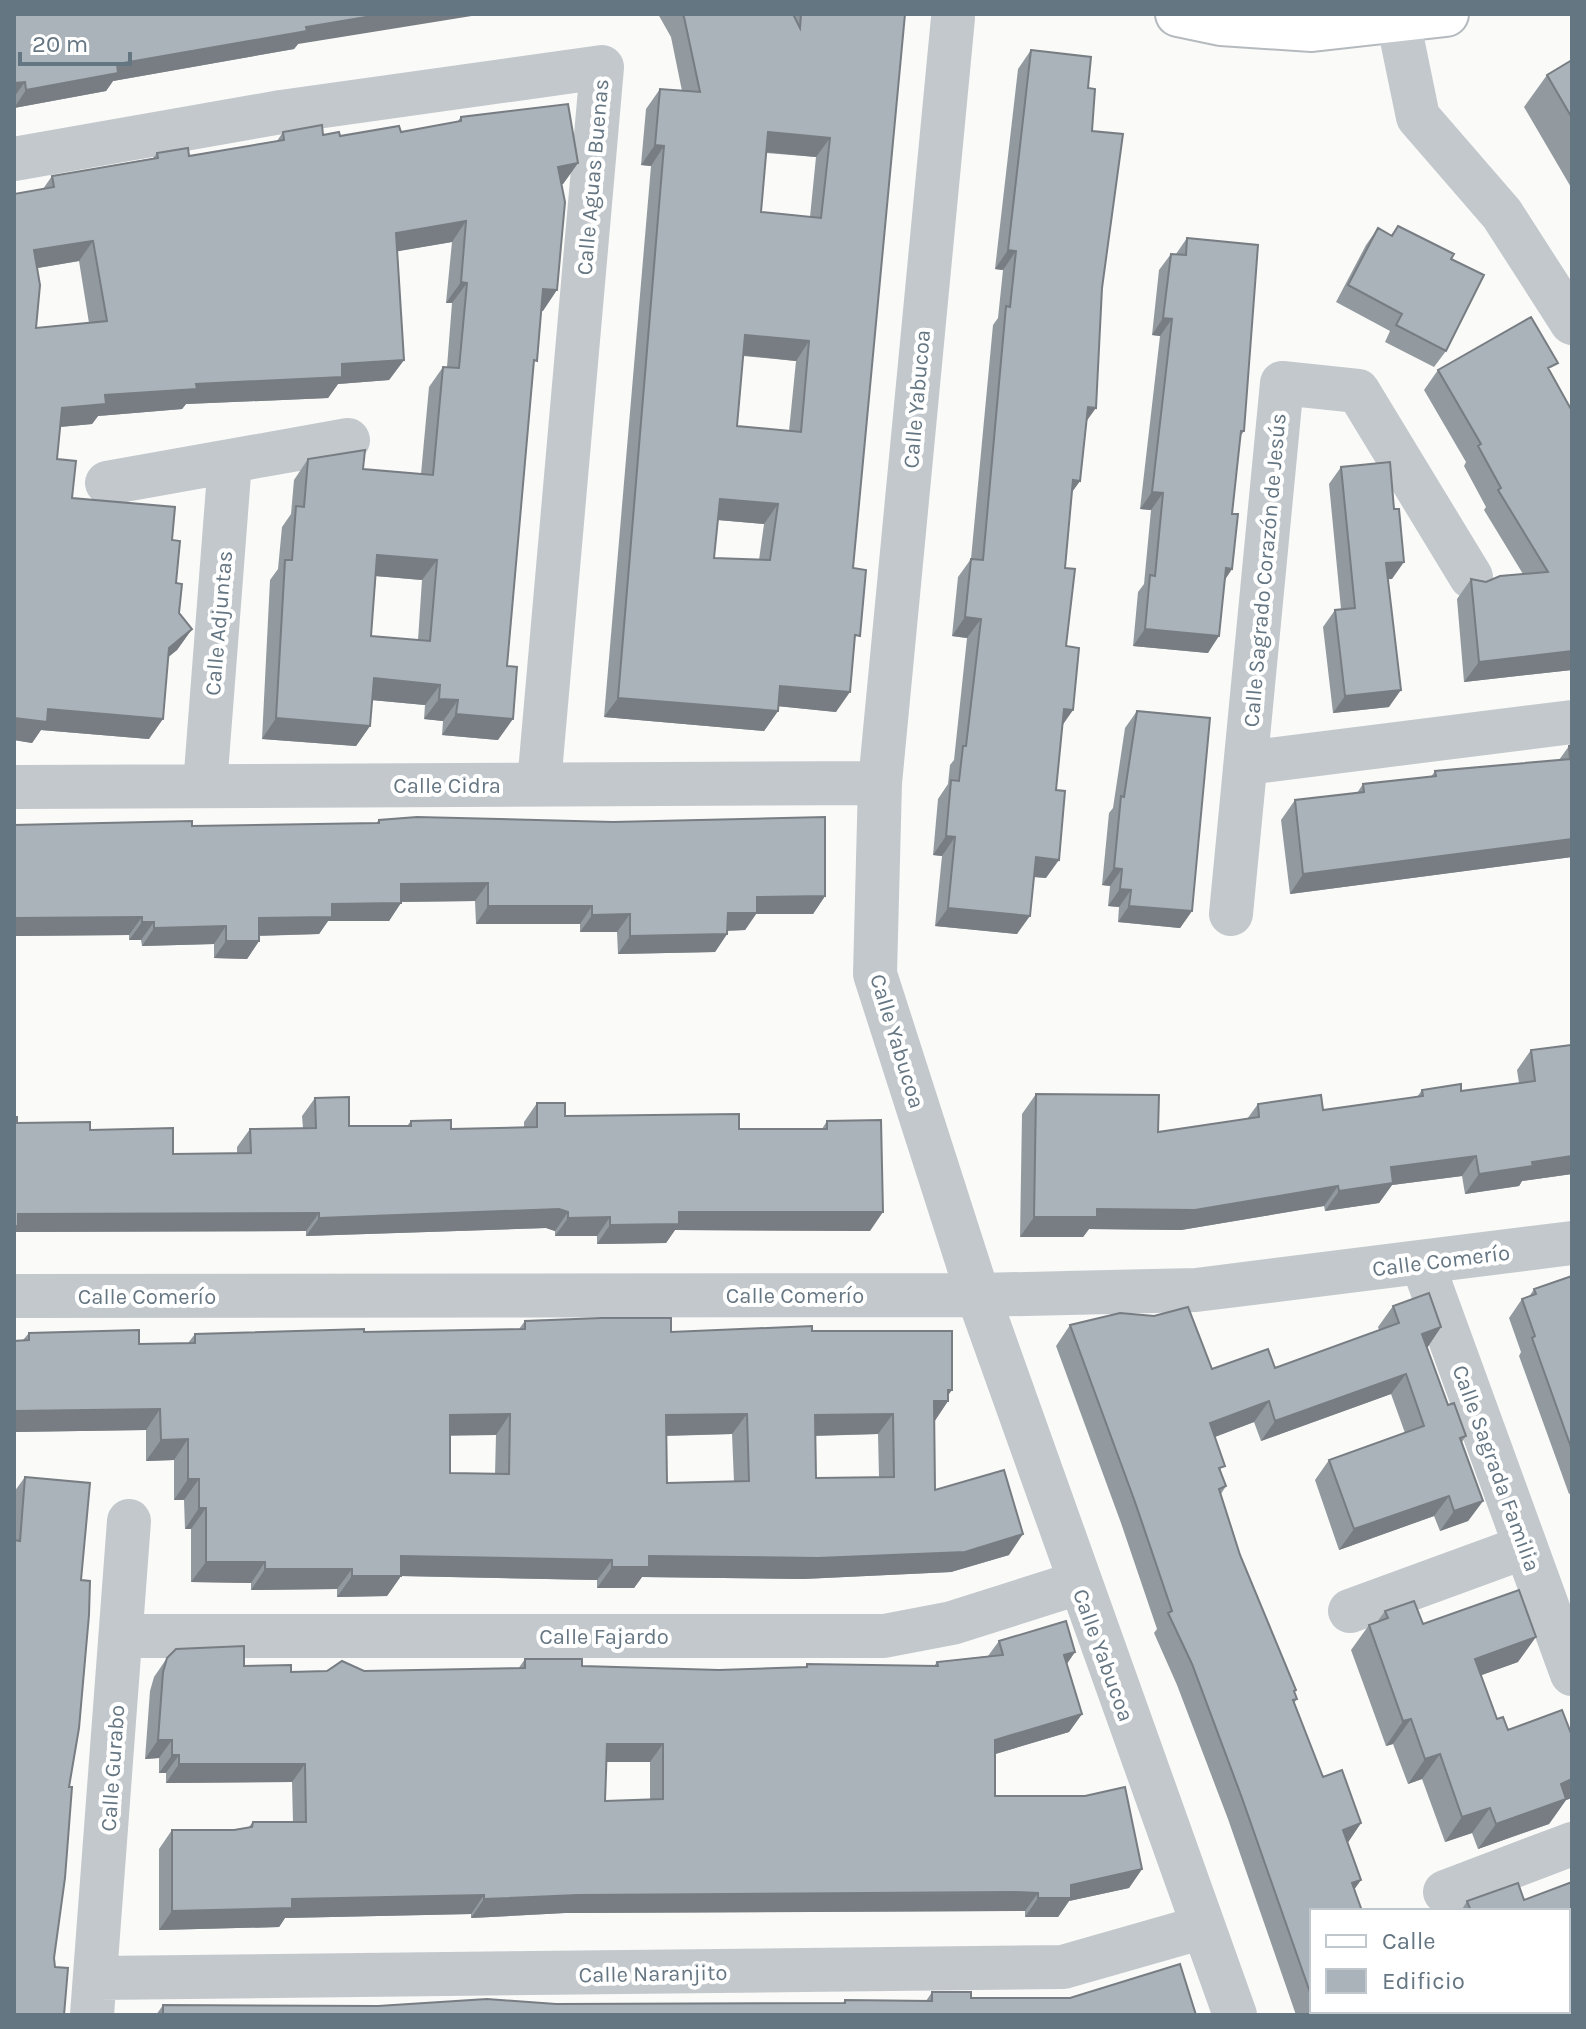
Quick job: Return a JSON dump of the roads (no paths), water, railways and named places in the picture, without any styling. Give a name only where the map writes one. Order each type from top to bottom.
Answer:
[{"type":"main road","points":[[1178,14],[1221,23],[1312,29],[1446,14]]},
{"type":"street","name":"Calle Yabucoa","points":[[953,18],[880,783],[875,974],[978,1295],[1078,1583],[1235,2015]]},
{"type":"street","points":[[1398,20],[1418,117],[1502,214],[1572,323]]},
{"type":"street","name":"Calle Aguas Buenas","points":[[14,159],[281,112],[602,67],[539,784]]},
{"type":"street","name":"Calle Sagrado Corazón de Jesús","points":[[1231,914],[1282,383],[1358,391],[1471,577]]},
{"type":"street","points":[[107,483],[348,440]]},
{"type":"street","name":"Calle Adjuntas","points":[[205,786],[230,461]]},
{"type":"street","name":"Calle Sagrado Corazón de Jesús","points":[[1246,763],[1572,722]]},
{"type":"street","name":"Calle Cidra","points":[[14,787],[880,783]]},
{"type":"street","name":"Calle Comerío","points":[[14,1296],[978,1295],[1196,1290],[1572,1243]]},
{"type":"street","name":"Calle Sagrada Familia","points":[[1422,1262],[1572,1674]]},
{"type":"street","name":"Calle Gurabo","points":[[95,1996],[129,1521]]},
{"type":"street","points":[[1350,1611],[1525,1547]]},
{"type":"street","name":"Calle Fajardo","points":[[122,1636],[884,1636],[952,1623],[1078,1583]]},
{"type":"street","points":[[1445,1892],[1572,1844]]},
{"type":"street","name":"Calle Naranjito","points":[[95,1996],[1063,1967],[1203,1927]]}]
